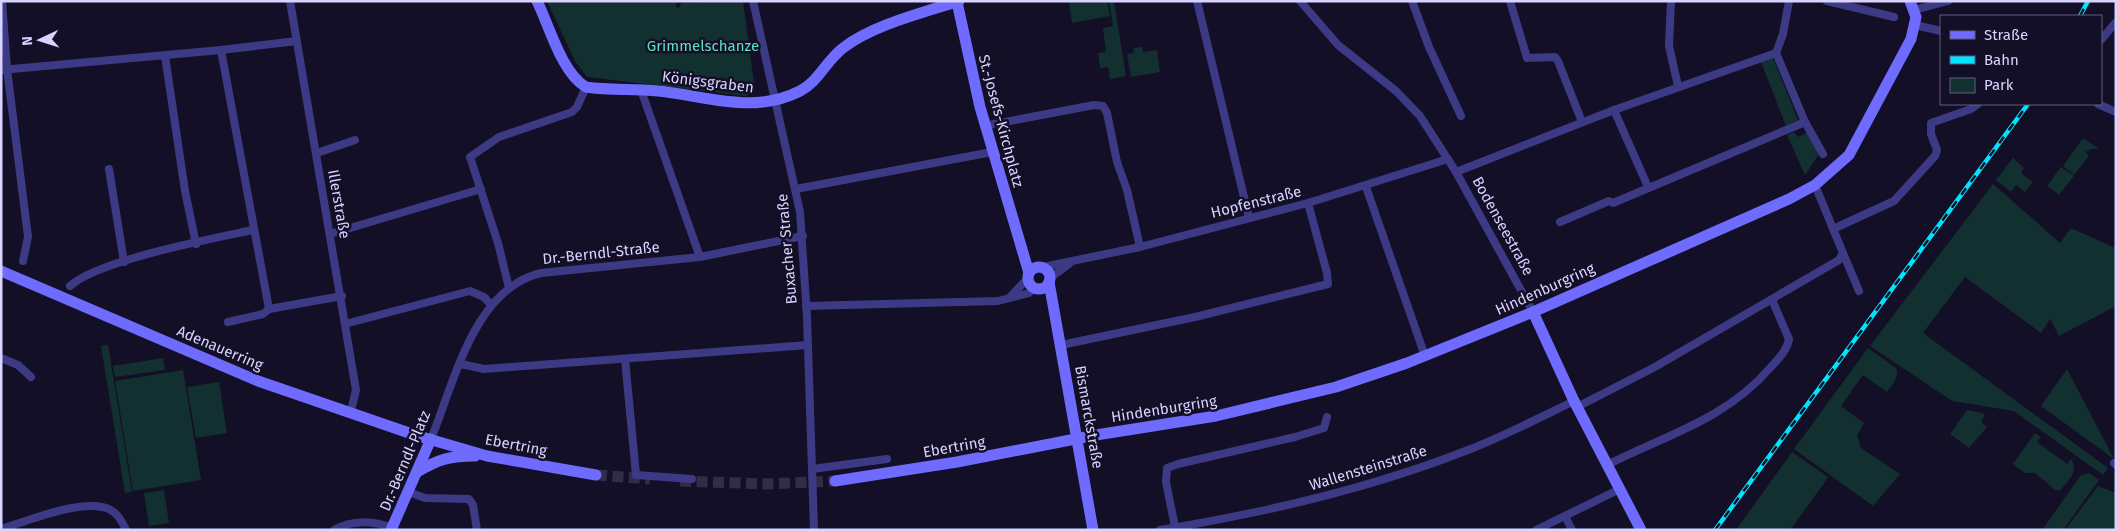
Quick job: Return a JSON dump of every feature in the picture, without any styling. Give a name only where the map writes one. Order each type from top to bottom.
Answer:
[{"type":"main road","points":[[537,1],[565,62],[579,83],[586,87]]},
{"type":"main road","name":"Königsgraben","points":[[586,87],[641,90],[747,104],[774,101],[806,88],[835,55],[857,39],[878,29],[958,1]]},
{"type":"main road","name":"St.-Josefs-Kirchplatz","points":[[958,1],[984,126],[1022,247],[1028,276]]},
{"type":"main road","name":"Hindenburgring","points":[[1078,439],[1208,418],[1274,404],[1366,378],[1532,312],[1789,199],[1815,185],[1849,155],[1907,49],[1915,25],[1912,6]]},
{"type":"main road","name":"St.-Josefs-Kirchplatz","points":[[1022,247],[1041,267]]},
{"type":"main road","points":[[1028,276],[1041,267]]},
{"type":"main road","name":"Bismarckstraße","points":[[1041,267],[1050,280],[1053,309],[1093,530]]},
{"type":"main road","name":"Adenauerring","points":[[1,272],[258,381],[431,440]]},
{"type":"main road","name":"Bismarckstraße","points":[[1028,276],[1053,309]]},
{"type":"main road","points":[[1037,289],[1050,280]]},
{"type":"main road","name":"Bodenseestraße","points":[[1532,312],[1576,404],[1641,530]]},
{"type":"main road","name":"Ebertring","points":[[835,481],[957,462],[1078,439]]},
{"type":"main road","name":"Ebertring","points":[[431,440],[487,456],[596,475]]},
{"type":"main road","name":"Dr.-Berndl-Platz","points":[[391,529],[431,440]]},
{"type":"main road","points":[[417,472],[439,459],[455,456],[487,456]]},
{"type":"street","points":[[2,1],[4,70],[28,237],[23,261]]},
{"type":"street","name":"Illerstraße","points":[[290,1],[342,296],[356,390],[351,412]]},
{"type":"street","name":"Buxacher Straße","points":[[753,1],[774,101],[796,189],[803,236],[814,530]]},
{"type":"street","points":[[1197,1],[1249,218]]},
{"type":"street","name":"Bodenseestraße","points":[[1300,1],[1338,44],[1410,104],[1456,172],[1532,312]]},
{"type":"street","points":[[1412,1],[1429,47],[1461,116]]},
{"type":"street","points":[[1510,1],[1527,58],[1555,57],[1582,122]]},
{"type":"street","points":[[1671,1],[1669,46],[1678,86]]},
{"type":"street","points":[[1790,1],[1783,34],[1776,53],[1805,122],[1823,154]]},
{"type":"street","points":[[1827,1],[1894,17]]},
{"type":"street","points":[[1912,6],[1948,1]]},
{"type":"street","points":[[2102,39],[2116,22]]},
{"type":"street","points":[[1915,25],[1940,31]]},
{"type":"street","points":[[4,70],[165,56],[297,40]]},
{"type":"street","points":[[221,50],[269,309]]},
{"type":"street","points":[[1456,172],[1678,86],[1776,53]]},
{"type":"street","points":[[165,56],[196,244]]},
{"type":"street","points":[[509,288],[470,157],[499,137],[572,112],[577,107],[586,87]]},
{"type":"street","points":[[641,90],[700,257]]},
{"type":"street","points":[[984,126],[1094,105],[1103,106],[1108,114],[1118,162],[1128,190],[1140,247]]},
{"type":"street","points":[[1833,229],[1880,208],[1900,195],[1935,156],[1937,150],[1931,134],[1931,123],[1971,109],[1977,105]]},
{"type":"street","points":[[2100,105],[2116,112]]},
{"type":"street","points":[[1614,110],[1648,188]]},
{"type":"street","points":[[1560,222],[1609,201],[1614,203],[1805,122]]},
{"type":"street","points":[[316,152],[355,140]]},
{"type":"street","points":[[796,189],[992,152]]},
{"type":"street","name":"Hopfenstraße","points":[[1041,267],[1069,264],[1140,247],[1308,203],[1448,159]]},
{"type":"street","points":[[109,169],[124,262]]},
{"type":"street","points":[[1815,185],[1859,291]]},
{"type":"street","points":[[1366,186],[1424,356]]},
{"type":"street","points":[[330,234],[481,189]]},
{"type":"street","points":[[1061,345],[1195,317],[1328,284],[1328,273],[1308,203]]},
{"type":"street","points":[[70,286],[86,275],[124,262],[253,230]]},
{"type":"street","name":"Dr.-Berndl-Straße","points":[[444,406],[478,325],[491,304],[509,288],[528,276],[541,273],[700,257],[803,236]]},
{"type":"street","name":"Wallensteinstraße","points":[[1160,530],[1175,527],[1201,526],[1298,503],[1428,464],[1502,436],[1653,368],[1833,265],[1840,260],[1843,253]]},
{"type":"street","name":"Hopfenstraße","points":[[1050,280],[1069,264]]},
{"type":"street","points":[[1011,296],[1028,276]]},
{"type":"street","points":[[806,306],[998,301],[1037,289]]},
{"type":"street","points":[[345,324],[470,291],[484,297],[491,304]]},
{"type":"street","points":[[228,322],[263,314],[269,309],[342,296]]},
{"type":"street","points":[[1607,464],[1715,415],[1738,399],[1764,375],[1783,354],[1789,339],[1772,300]]},
{"type":"street","points":[[461,364],[484,369],[808,345]]},
{"type":"street","points":[[1,358],[18,365],[31,377]]},
{"type":"street","points":[[625,359],[636,475],[692,479]]},
{"type":"street","name":"Dr.-Berndl-Platz","points":[[431,440],[444,406]]},
{"type":"street","points":[[1175,527],[1166,482],[1167,468],[1295,437],[1324,428],[1327,417]]},
{"type":"street","points":[[812,468],[887,459]]},
{"type":"street","points":[[1536,530],[1620,489]]},
{"type":"street","points":[[408,492],[426,498],[469,499],[473,504],[477,530]]},
{"type":"street","points":[[1,529],[83,507],[104,507],[114,512],[126,530]]},
{"type":"street","points":[[1565,516],[1572,530]]},
{"type":"street","points":[[334,530],[358,523],[379,523],[391,529]]},
{"type":"green space","name":"Grimmelschanze","points":[[547,1],[677,1],[676,7],[679,8],[681,3],[743,1],[755,91],[746,96],[587,77],[575,61]]},
{"type":"green space","points":[[1069,1],[1107,1],[1110,16],[1072,23]]},
{"type":"green space","points":[[1109,1],[1114,1],[1126,76],[1110,79],[1108,67],[1100,68],[1098,53],[1106,52],[1103,28],[1113,26]]},
{"type":"green space","points":[[1142,47],[1143,52],[1157,50],[1160,72],[1131,77],[1127,54],[1134,53],[1133,48]]},
{"type":"green space","points":[[1773,58],[1798,120],[1786,126],[1761,62]]},
{"type":"green space","points":[[1794,132],[1798,137],[1808,132],[1819,154],[1805,175],[1787,135]]},
{"type":"green space","points":[[2083,138],[2099,149],[2085,152],[2089,156],[2074,175],[2063,166]]},
{"type":"green space","points":[[2013,158],[2024,168],[2021,173],[2033,182],[2025,192],[2016,185],[2011,192],[1996,180]]},
{"type":"green space","points":[[2061,167],[2074,176],[2059,195],[2047,186]]},
{"type":"green space","points":[[1993,184],[2060,243],[2071,228],[2113,247],[2116,241],[2116,306],[2059,336],[2050,319],[2041,333],[1965,277],[1923,333],[2108,468],[2103,475],[2014,411],[1952,401],[1870,346]]},
{"type":"green space","points":[[108,345],[132,492],[125,493],[101,346]]},
{"type":"green space","points":[[1868,348],[1896,368],[1896,378],[1887,392],[1863,375],[1841,406],[1864,423],[1857,436],[1861,448],[1900,474],[1873,506],[1794,449]]},
{"type":"green space","points":[[163,358],[165,370],[115,377],[113,366]]},
{"type":"green space","points":[[2067,369],[2114,459],[2041,406]]},
{"type":"green space","points":[[183,370],[201,480],[133,491],[115,381]]},
{"type":"green space","points":[[219,382],[227,433],[196,438],[187,387]]},
{"type":"green space","points":[[1967,410],[1983,413],[1985,415],[1981,422],[1987,427],[1969,448],[1950,434]]},
{"type":"green space","points":[[2035,433],[2041,437],[2037,442],[2067,464],[2071,459],[2073,463],[2072,475],[2060,490],[2055,490],[2035,473],[2025,473],[2013,464]]},
{"type":"green space","points":[[1792,452],[1828,477],[1825,482],[1790,530],[1736,530]]},
{"type":"green space","points":[[2089,473],[2099,480],[2063,530],[2042,530],[2081,475]]},
{"type":"green space","points":[[2098,486],[2116,493],[2116,530],[2065,530]]},
{"type":"green space","points":[[164,490],[169,523],[149,526],[144,493]]},
{"type":"tunnel","points":[[596,475],[650,479]]},
{"type":"tunnel","points":[[680,481],[767,484],[835,481]]},
{"type":"railway","points":[[2081,15],[2088,1]]},
{"type":"railway","points":[[1715,530],[2027,105]]}]
